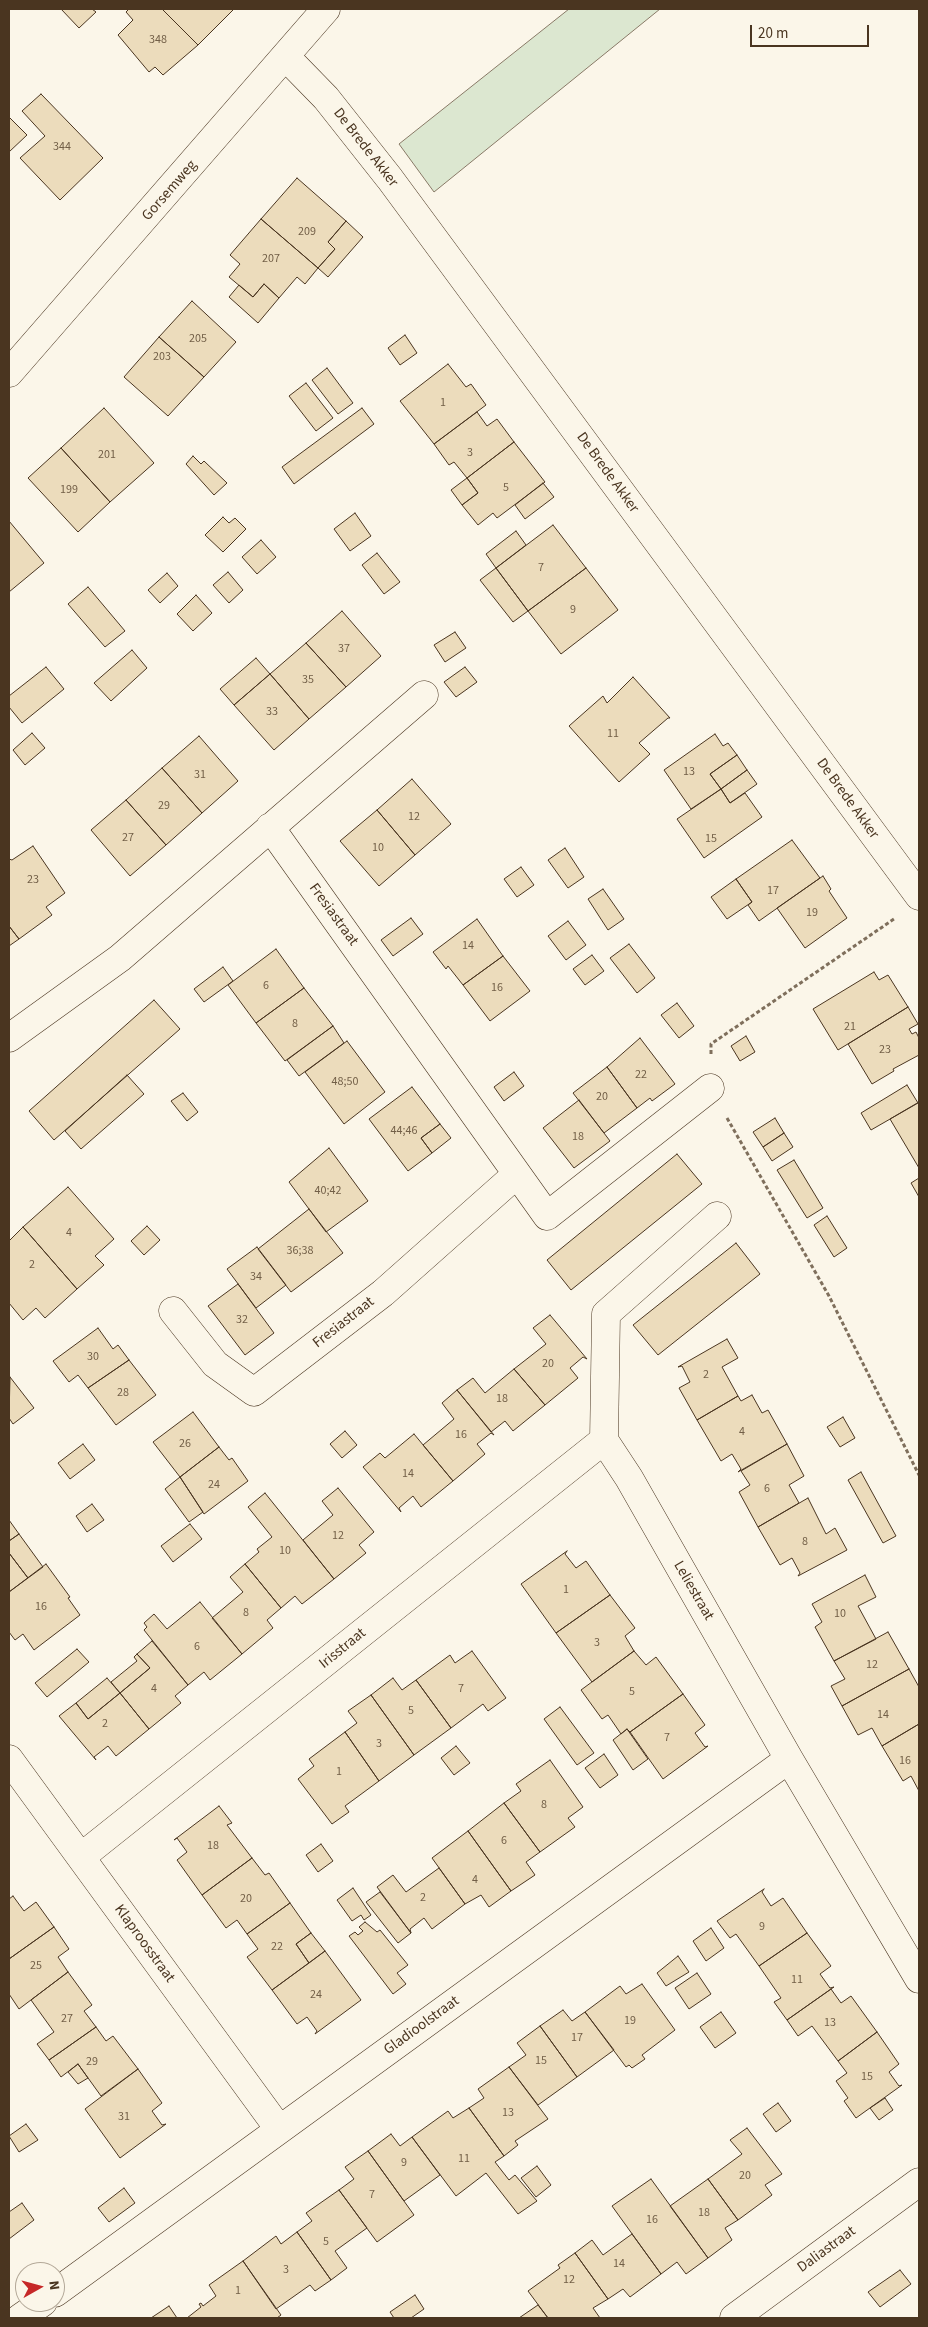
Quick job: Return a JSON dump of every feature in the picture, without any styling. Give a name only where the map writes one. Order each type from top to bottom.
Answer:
[{"type":"street","name":"Gorsemweg","points":[[10,371],[326,9]]},
{"type":"street","name":"De Brede Akker","points":[[286,57],[326,98],[390,179],[919,896]]},
{"type":"street","points":[[9,1038],[120,958],[424,695]]},
{"type":"street","name":"Fresiastraat","points":[[270,827],[547,1216],[710,1088]]},
{"type":"street","name":"Fresiastraat","points":[[174,1311],[216,1364],[254,1392],[382,1293],[517,1174]]},
{"type":"street","points":[[604,1440],[606,1314],[717,1216]]},
{"type":"street","name":"Leliestraat","points":[[604,1440],[629,1478],[789,1760],[919,1979]]},
{"type":"street","name":"Irisstraat","points":[[81,1857],[604,1440]]},
{"type":"street","name":"Klaproosstraat","points":[[9,1759],[279,2129]]},
{"type":"street","name":"Gladioolstraat","points":[[65,2286],[789,1760]]},
{"type":"street","name":"Daliastraat","points":[[734,2318],[919,2182]]},
{"type":"path","points":[[895,918],[711,1044],[710,1088],[829,1296],[919,1475]]},
{"type":"green space","points":[[569,9],[660,9],[434,192],[399,144]]},
{"type":"building","points":[[61,9],[92,9],[96,12],[79,28]]},
{"type":"building","points":[[129,9],[162,9],[198,45],[163,75],[155,67],[149,72],[118,35],[133,20],[126,12]]},
{"type":"building","points":[[162,9],[232,9],[233,10],[198,45]]},
{"type":"building","points":[[41,94],[103,158],[60,200],[20,158],[45,136],[22,111]]},
{"type":"building","points":[[9,117],[27,135],[9,152]]},
{"type":"building","points":[[297,178],[346,221],[328,242],[335,249],[318,268],[261,219]]},
{"type":"building","points":[[261,219],[318,268],[305,284],[297,277],[279,298],[264,284],[253,297],[229,277],[240,264],[230,255]]},
{"type":"building","points":[[346,221],[363,237],[328,277],[318,268],[335,249],[328,242]]},
{"type":"building","points":[[264,284],[279,298],[258,323],[229,297],[239,285],[253,297]]},
{"type":"building","points":[[192,301],[236,342],[204,377],[159,337]]},
{"type":"building","points":[[405,335],[417,353],[400,365],[388,348]]},
{"type":"building","points":[[159,337],[204,377],[168,416],[124,377]]},
{"type":"building","points":[[448,364],[466,387],[471,384],[486,405],[434,444],[400,401]]},
{"type":"building","points":[[327,368],[353,403],[338,414],[312,380]]},
{"type":"building","points":[[306,383],[333,418],[316,431],[289,396]]},
{"type":"building","points":[[104,408],[154,463],[110,502],[61,448]]},
{"type":"building","points":[[362,408],[374,424],[294,484],[282,467]]},
{"type":"building","points":[[477,412],[487,426],[497,419],[514,442],[467,478],[454,462],[449,465],[434,444]]},
{"type":"building","points":[[514,442],[545,482],[497,518],[493,513],[478,525],[462,505],[478,493],[467,478]]},
{"type":"building","points":[[61,448],[110,502],[78,532],[28,478]]},
{"type":"building","points":[[193,456],[201,464],[204,461],[227,483],[214,495],[186,464]]},
{"type":"building","points":[[467,478],[478,493],[462,505],[451,490]]},
{"type":"building","points":[[543,483],[554,497],[525,519],[515,505]]},
{"type":"building","points":[[355,513],[371,536],[350,551],[334,529]]},
{"type":"building","points":[[223,517],[229,523],[235,518],[246,529],[223,552],[205,535]]},
{"type":"building","points":[[9,521],[44,563],[9,592]]},
{"type":"building","points":[[553,525],[586,568],[528,611],[496,568]]},
{"type":"building","points":[[516,531],[526,545],[496,568],[486,554]]},
{"type":"building","points":[[261,540],[276,557],[257,574],[242,557]]},
{"type":"building","points":[[377,553],[400,582],[384,594],[362,565]]},
{"type":"building","points":[[496,568],[528,611],[513,622],[480,580]]},
{"type":"building","points":[[586,568],[618,610],[561,654],[528,611]]},
{"type":"building","points":[[228,572],[243,590],[229,603],[213,585]]},
{"type":"building","points":[[167,573],[178,586],[160,603],[148,590]]},
{"type":"building","points":[[88,587],[125,631],[105,647],[68,604]]},
{"type":"building","points":[[196,595],[212,613],[193,631],[177,614]]},
{"type":"building","points":[[342,611],[381,656],[346,687],[306,643]]},
{"type":"building","points":[[455,632],[466,648],[445,662],[434,645]]},
{"type":"building","points":[[306,643],[346,687],[309,719],[270,674]]},
{"type":"building","points":[[132,650],[147,668],[111,701],[94,683]]},
{"type":"building","points":[[256,658],[270,674],[234,705],[220,689]]},
{"type":"building","points":[[46,667],[64,689],[22,723],[9,707],[9,696]]},
{"type":"building","points":[[465,667],[477,682],[456,697],[444,682]]},
{"type":"building","points":[[270,674],[309,719],[274,750],[234,705]]},
{"type":"building","points":[[633,677],[670,718],[639,743],[650,754],[619,782],[569,726],[603,696],[607,703]]},
{"type":"building","points":[[32,733],[45,748],[25,765],[13,750]]},
{"type":"building","points":[[715,734],[723,746],[728,743],[737,755],[710,774],[721,789],[691,809],[664,770]]},
{"type":"building","points":[[199,736],[238,781],[202,813],[162,768]]},
{"type":"building","points":[[737,755],[747,770],[721,789],[710,774]]},
{"type":"building","points":[[162,768],[202,813],[166,845],[126,800]]},
{"type":"building","points":[[747,770],[757,784],[730,803],[721,789]]},
{"type":"building","points":[[412,779],[451,824],[415,855],[377,810]]},
{"type":"building","points":[[721,789],[730,803],[745,793],[762,817],[704,858],[677,819]]},
{"type":"building","points":[[126,800],[166,845],[130,876],[91,830]]},
{"type":"building","points":[[377,810],[415,855],[379,886],[340,841]]},
{"type":"building","points":[[792,840],[820,878],[759,921],[748,905],[752,902],[736,879]]},
{"type":"building","points":[[33,846],[65,893],[46,907],[52,915],[19,939],[9,926],[9,859],[12,860]]},
{"type":"building","points":[[565,848],[584,877],[568,888],[548,860]]},
{"type":"building","points":[[521,867],[534,885],[517,897],[504,879]]},
{"type":"building","points":[[823,876],[831,889],[829,891],[847,918],[805,948],[777,908]]},
{"type":"building","points":[[736,879],[752,902],[727,919],[711,897]]},
{"type":"building","points":[[603,889],[624,919],[608,930],[588,899]]},
{"type":"building","points":[[411,918],[423,934],[393,956],[381,940]]},
{"type":"building","points":[[477,919],[503,956],[463,985],[448,966],[446,969],[433,952]]},
{"type":"building","points":[[568,921],[586,945],[566,960],[548,936]]},
{"type":"building","points":[[9,926],[19,939],[9,946]]},
{"type":"building","points":[[629,944],[655,978],[637,993],[610,958]]},
{"type":"building","points":[[276,949],[304,988],[256,1023],[228,985]]},
{"type":"building","points":[[592,955],[604,971],[585,985],[573,969]]},
{"type":"building","points":[[503,956],[530,991],[490,1021],[463,985]]},
{"type":"building","points":[[223,967],[233,981],[204,1002],[194,989]]},
{"type":"building","points":[[874,972],[879,980],[888,975],[908,1007],[838,1050],[813,1009]]},
{"type":"building","points":[[304,988],[333,1026],[285,1061],[256,1023]]},
{"type":"building","points":[[154,1000],[180,1029],[54,1140],[29,1111]]},
{"type":"building","points":[[677,1003],[694,1026],[679,1038],[661,1015]]},
{"type":"building","points":[[908,1007],[918,1024],[909,1029],[912,1034],[916,1032],[919,1038],[919,1055],[893,1069],[894,1071],[872,1084],[848,1044]]},
{"type":"building","points":[[333,1026],[344,1043],[299,1076],[287,1060]]},
{"type":"building","points":[[746,1036],[755,1052],[740,1061],[731,1046]]},
{"type":"building","points":[[640,1038],[675,1084],[652,1101],[650,1098],[637,1108],[607,1067]]},
{"type":"building","points":[[347,1041],[385,1092],[344,1124],[305,1072]]},
{"type":"building","points":[[607,1067],[637,1108],[604,1133],[573,1093]]},
{"type":"building","points":[[514,1072],[524,1086],[504,1101],[494,1087]]},
{"type":"building","points":[[127,1075],[144,1094],[81,1149],[65,1131]]},
{"type":"building","points":[[907,1085],[918,1103],[871,1130],[861,1113]]},
{"type":"building","points":[[412,1087],[440,1124],[421,1138],[432,1153],[408,1171],[369,1119]]},
{"type":"building","points":[[183,1093],[198,1112],[187,1121],[171,1101]]},
{"type":"building","points":[[579,1100],[610,1141],[574,1168],[543,1128]]},
{"type":"building","points":[[919,1102],[919,1168],[890,1119]]},
{"type":"building","points":[[775,1118],[784,1133],[763,1147],[753,1132]]},
{"type":"building","points":[[440,1124],[451,1138],[432,1153],[421,1138]]},
{"type":"building","points":[[784,1133],[793,1147],[772,1161],[763,1147]]},
{"type":"building","points":[[329,1148],[368,1201],[326,1232],[289,1182]]},
{"type":"building","points":[[677,1154],[702,1184],[571,1290],[547,1260]]},
{"type":"building","points":[[794,1160],[823,1208],[807,1218],[777,1170]]},
{"type":"building","points":[[919,1178],[919,1197],[911,1183]]},
{"type":"building","points":[[68,1187],[114,1239],[95,1256],[104,1265],[77,1289],[23,1227]]},
{"type":"building","points":[[309,1209],[343,1253],[291,1292],[258,1249]]},
{"type":"building","points":[[827,1216],[847,1248],[834,1257],[814,1225]]},
{"type":"building","points":[[147,1226],[160,1240],[144,1255],[131,1241]]},
{"type":"building","points":[[23,1227],[77,1289],[45,1318],[36,1308],[23,1320],[9,1303],[9,1241]]},
{"type":"building","points":[[736,1243],[760,1274],[658,1355],[633,1325]]},
{"type":"building","points":[[257,1247],[286,1285],[256,1308],[227,1269]]},
{"type":"building","points":[[238,1284],[274,1333],[245,1355],[208,1306]]},
{"type":"building","points":[[550,1315],[587,1359],[583,1357],[570,1368],[578,1378],[545,1405],[514,1369],[546,1344],[533,1328]]},
{"type":"building","points":[[98,1328],[113,1349],[118,1345],[129,1360],[88,1388],[78,1375],[69,1382],[53,1361]]},
{"type":"building","points":[[727,1339],[738,1358],[722,1367],[738,1396],[697,1420],[679,1388],[690,1382],[682,1366],[678,1367]]},
{"type":"building","points":[[129,1360],[156,1395],[116,1425],[88,1388]]},
{"type":"building","points":[[514,1369],[545,1405],[513,1431],[505,1421],[491,1432],[457,1390],[473,1378],[485,1393]]},
{"type":"building","points":[[10,1377],[34,1408],[13,1424],[9,1418]]},
{"type":"building","points":[[457,1390],[494,1435],[491,1433],[477,1444],[485,1454],[453,1481],[423,1445],[454,1419],[442,1403]]},
{"type":"building","points":[[752,1395],[762,1413],[768,1410],[787,1444],[738,1472],[741,1469],[732,1454],[721,1461],[697,1420],[738,1396],[741,1401]]},
{"type":"building","points":[[193,1412],[219,1447],[180,1477],[153,1442]]},
{"type":"building","points":[[843,1417],[855,1438],[840,1447],[827,1427]]},
{"type":"building","points":[[345,1431],[357,1445],[342,1458],[330,1444]]},
{"type":"building","points":[[414,1434],[453,1481],[421,1507],[413,1496],[399,1508],[401,1512],[363,1467],[380,1453],[385,1458]]},
{"type":"building","points":[[83,1444],[95,1460],[70,1479],[58,1463]]},
{"type":"building","points":[[787,1444],[804,1476],[789,1485],[799,1503],[758,1527],[739,1492],[750,1485],[741,1471]]},
{"type":"building","points":[[219,1447],[229,1460],[232,1458],[248,1481],[204,1514],[180,1477]]},
{"type":"building","points":[[861,1472],[896,1536],[883,1543],[848,1480]]},
{"type":"building","points":[[180,1477],[203,1512],[189,1522],[165,1489]]},
{"type":"building","points":[[338,1488],[374,1532],[359,1545],[366,1553],[334,1579],[303,1540],[333,1515],[322,1501]]},
{"type":"building","points":[[265,1493],[334,1579],[302,1604],[295,1596],[281,1608],[245,1564],[259,1552],[257,1549],[272,1537],[248,1507]]},
{"type":"building","points":[[808,1498],[826,1534],[835,1528],[847,1550],[798,1576],[800,1573],[792,1558],[780,1565],[758,1527]]},
{"type":"building","points":[[92,1504],[104,1520],[87,1532],[76,1516]]},
{"type":"building","points":[[9,1520],[19,1534],[9,1541]]},
{"type":"building","points":[[190,1524],[202,1539],[173,1562],[161,1546]]},
{"type":"building","points":[[19,1534],[43,1567],[28,1578],[9,1553],[9,1541]]},
{"type":"building","points":[[567,1551],[565,1554],[576,1568],[586,1561],[610,1595],[556,1633],[521,1584]]},
{"type":"building","points":[[9,1553],[28,1578],[9,1592]]},
{"type":"building","points":[[46,1564],[70,1597],[68,1598],[80,1615],[34,1650],[23,1634],[15,1640],[9,1632],[9,1592]]},
{"type":"building","points":[[245,1564],[281,1608],[267,1620],[273,1628],[242,1654],[212,1618],[243,1592],[230,1577]]},
{"type":"building","points":[[865,1575],[876,1597],[858,1606],[876,1639],[834,1661],[815,1627],[822,1622],[812,1604]]},
{"type":"building","points":[[610,1595],[635,1628],[625,1636],[634,1651],[592,1682],[556,1633]]},
{"type":"building","points":[[200,1602],[242,1654],[210,1680],[204,1672],[188,1685],[144,1630],[147,1627],[144,1623],[154,1614],[167,1629]]},
{"type":"building","points":[[888,1632],[909,1669],[842,1706],[831,1686],[845,1679],[834,1661]]},
{"type":"building","points":[[152,1641],[188,1685],[175,1696],[181,1703],[149,1729],[120,1693],[150,1668],[137,1654]]},
{"type":"building","points":[[77,1649],[89,1662],[47,1697],[35,1683]]},
{"type":"building","points":[[472,1651],[506,1698],[488,1711],[483,1704],[451,1728],[416,1680],[450,1655],[455,1663]]},
{"type":"building","points":[[634,1651],[646,1665],[656,1657],[683,1694],[630,1732],[627,1729],[621,1734],[608,1715],[602,1719],[581,1690]]},
{"type":"building","points":[[137,1654],[150,1668],[120,1693],[111,1682],[137,1661],[134,1657]]},
{"type":"building","points":[[909,1669],[919,1687],[919,1724],[882,1746],[872,1728],[858,1735],[842,1706]]},
{"type":"building","points":[[107,1678],[120,1693],[88,1719],[76,1703]]},
{"type":"building","points":[[393,1678],[402,1690],[416,1680],[451,1728],[414,1755],[371,1695]]},
{"type":"building","points":[[120,1693],[149,1729],[116,1756],[108,1746],[94,1757],[96,1760],[59,1716],[76,1703],[88,1719]]},
{"type":"building","points":[[683,1694],[705,1725],[695,1733],[705,1747],[708,1746],[663,1779],[630,1732]]},
{"type":"building","points":[[371,1695],[414,1755],[379,1781],[345,1732],[357,1723],[348,1711]]},
{"type":"building","points":[[560,1707],[594,1753],[577,1765],[544,1719]]},
{"type":"building","points":[[919,1724],[919,1791],[911,1776],[903,1781],[882,1746]]},
{"type":"building","points":[[627,1729],[648,1759],[633,1770],[613,1740]]},
{"type":"building","points":[[345,1732],[379,1781],[345,1806],[349,1812],[332,1824],[298,1779],[314,1766],[309,1759]]},
{"type":"building","points":[[456,1746],[470,1763],[454,1775],[441,1758]]},
{"type":"building","points":[[604,1754],[618,1775],[600,1788],[585,1768]]},
{"type":"building","points":[[550,1760],[583,1807],[568,1818],[575,1827],[540,1852],[504,1803],[521,1791],[516,1784]]},
{"type":"building","points":[[504,1803],[540,1852],[526,1862],[535,1875],[511,1891],[468,1831]]},
{"type":"building","points":[[219,1806],[232,1823],[227,1825],[252,1858],[202,1895],[177,1860],[187,1852],[177,1838],[174,1840]]},
{"type":"building","points":[[468,1831],[511,1891],[489,1907],[481,1895],[465,1904],[432,1858]]},
{"type":"building","points":[[321,1844],[333,1861],[318,1872],[306,1855]]},
{"type":"building","points":[[252,1858],[265,1875],[269,1873],[290,1903],[247,1934],[237,1920],[226,1928],[202,1895]]},
{"type":"building","points":[[439,1868],[465,1904],[432,1929],[424,1918],[410,1929],[411,1933],[377,1887],[393,1875],[406,1892]]},
{"type":"building","points":[[353,1888],[371,1915],[364,1920],[361,1915],[352,1921],[337,1900]]},
{"type":"building","points":[[764,1889],[762,1892],[771,1906],[783,1898],[807,1933],[759,1966],[736,1934],[730,1938],[717,1921]]},
{"type":"building","points":[[380,1892],[411,1933],[398,1943],[366,1902]]},
{"type":"building","points":[[13,1896],[24,1911],[36,1902],[54,1927],[9,1959],[9,1899]]},
{"type":"building","points":[[290,1903],[311,1933],[296,1944],[309,1963],[272,1990],[247,1957],[258,1949],[247,1934]]},
{"type":"building","points":[[365,1922],[377,1932],[380,1930],[408,1965],[397,1973],[406,1984],[393,1994],[349,1936],[355,1932],[358,1935],[363,1931],[359,1927]]},
{"type":"building","points":[[54,1927],[69,1949],[58,1957],[68,1972],[19,2009],[9,1994],[9,1959]]},
{"type":"building","points":[[711,1928],[724,1948],[706,1961],[693,1941]]},
{"type":"building","points":[[311,1933],[325,1951],[309,1963],[296,1944]]},
{"type":"building","points":[[807,1933],[831,1966],[820,1974],[830,1988],[834,1987],[787,2020],[774,2002],[781,1998],[759,1966]]},
{"type":"building","points":[[325,1951],[361,2000],[315,2034],[317,2031],[307,2017],[297,2024],[272,1990]]},
{"type":"building","points":[[678,1956],[689,1972],[666,1986],[657,1973]]},
{"type":"building","points":[[68,1972],[92,2005],[84,2011],[96,2027],[49,2060],[37,2044],[54,2032],[31,2000]]},
{"type":"building","points":[[697,1973],[711,1994],[689,2009],[675,1988]]},
{"type":"building","points":[[642,1984],[675,2030],[642,2055],[645,2059],[632,2068],[629,2065],[626,2067],[585,2012],[620,1986],[626,1994]]},
{"type":"building","points":[[831,1989],[841,2003],[851,1996],[877,2032],[838,2061],[812,2026],[798,2036],[787,2020]]},
{"type":"building","points":[[563,2010],[572,2021],[585,2012],[614,2050],[577,2077],[540,2026]]},
{"type":"building","points":[[721,2012],[736,2033],[715,2048],[700,2027]]},
{"type":"building","points":[[540,2026],[577,2077],[538,2105],[509,2067],[526,2055],[517,2043]]},
{"type":"building","points":[[96,2027],[106,2041],[113,2036],[138,2069],[101,2096],[78,2064],[61,2077],[49,2060]]},
{"type":"building","points":[[877,2032],[899,2064],[889,2072],[899,2086],[902,2085],[856,2118],[844,2101],[848,2098],[836,2081],[847,2073],[838,2061]]},
{"type":"building","points":[[78,2064],[88,2078],[78,2084],[68,2072]]},
{"type":"building","points":[[509,2067],[548,2119],[515,2141],[518,2145],[504,2156],[469,2108],[484,2098],[478,2089]]},
{"type":"building","points":[[138,2069],[162,2103],[152,2111],[162,2125],[166,2124],[120,2158],[85,2109]]},
{"type":"building","points":[[885,2098],[893,2110],[879,2120],[870,2108]]},
{"type":"building","points":[[778,2103],[791,2121],[776,2132],[763,2114]]},
{"type":"building","points":[[469,2108],[504,2156],[495,2162],[509,2180],[515,2175],[537,2201],[518,2214],[486,2173],[456,2196],[412,2137],[448,2111],[453,2118]]},
{"type":"building","points":[[26,2124],[38,2140],[19,2152],[9,2136]]},
{"type":"building","points":[[747,2128],[782,2174],[765,2185],[772,2195],[738,2220],[708,2179],[742,2154],[730,2140]]},
{"type":"building","points":[[391,2134],[400,2146],[412,2137],[440,2175],[404,2201],[368,2151]]},
{"type":"building","points":[[368,2151],[414,2215],[377,2242],[339,2190],[354,2179],[345,2167]]},
{"type":"building","points":[[537,2166],[551,2185],[536,2197],[521,2178]]},
{"type":"building","points":[[651,2179],[708,2258],[686,2274],[677,2262],[661,2274],[612,2206]]},
{"type":"building","points":[[708,2179],[738,2220],[725,2228],[732,2240],[708,2258],[670,2206]]},
{"type":"building","points":[[124,2188],[135,2203],[109,2222],[98,2208]]},
{"type":"building","points":[[339,2190],[367,2228],[335,2251],[347,2268],[331,2280],[297,2232],[312,2221],[306,2213]]},
{"type":"building","points":[[22,2203],[34,2220],[9,2239],[9,2212]]},
{"type":"building","points":[[297,2232],[331,2280],[315,2291],[310,2285],[276,2309],[243,2261],[276,2236],[281,2244]]},
{"type":"building","points":[[632,2234],[661,2274],[630,2297],[623,2289],[608,2299],[575,2253],[592,2240],[603,2255]]},
{"type":"building","points":[[575,2253],[608,2299],[593,2308],[600,2318],[548,2318],[528,2291],[560,2268],[558,2265]]},
{"type":"building","points":[[243,2261],[281,2315],[277,2318],[187,2318],[201,2307],[199,2304],[201,2303],[203,2306],[216,2296],[209,2285]]},
{"type":"building","points":[[900,2270],[911,2284],[880,2307],[868,2292]]},
{"type":"building","points":[[415,2295],[424,2309],[411,2318],[394,2318],[390,2312]]},
{"type":"building","points":[[538,2305],[548,2318],[519,2318]]},
{"type":"building","points":[[169,2306],[177,2318],[151,2318]]}]
